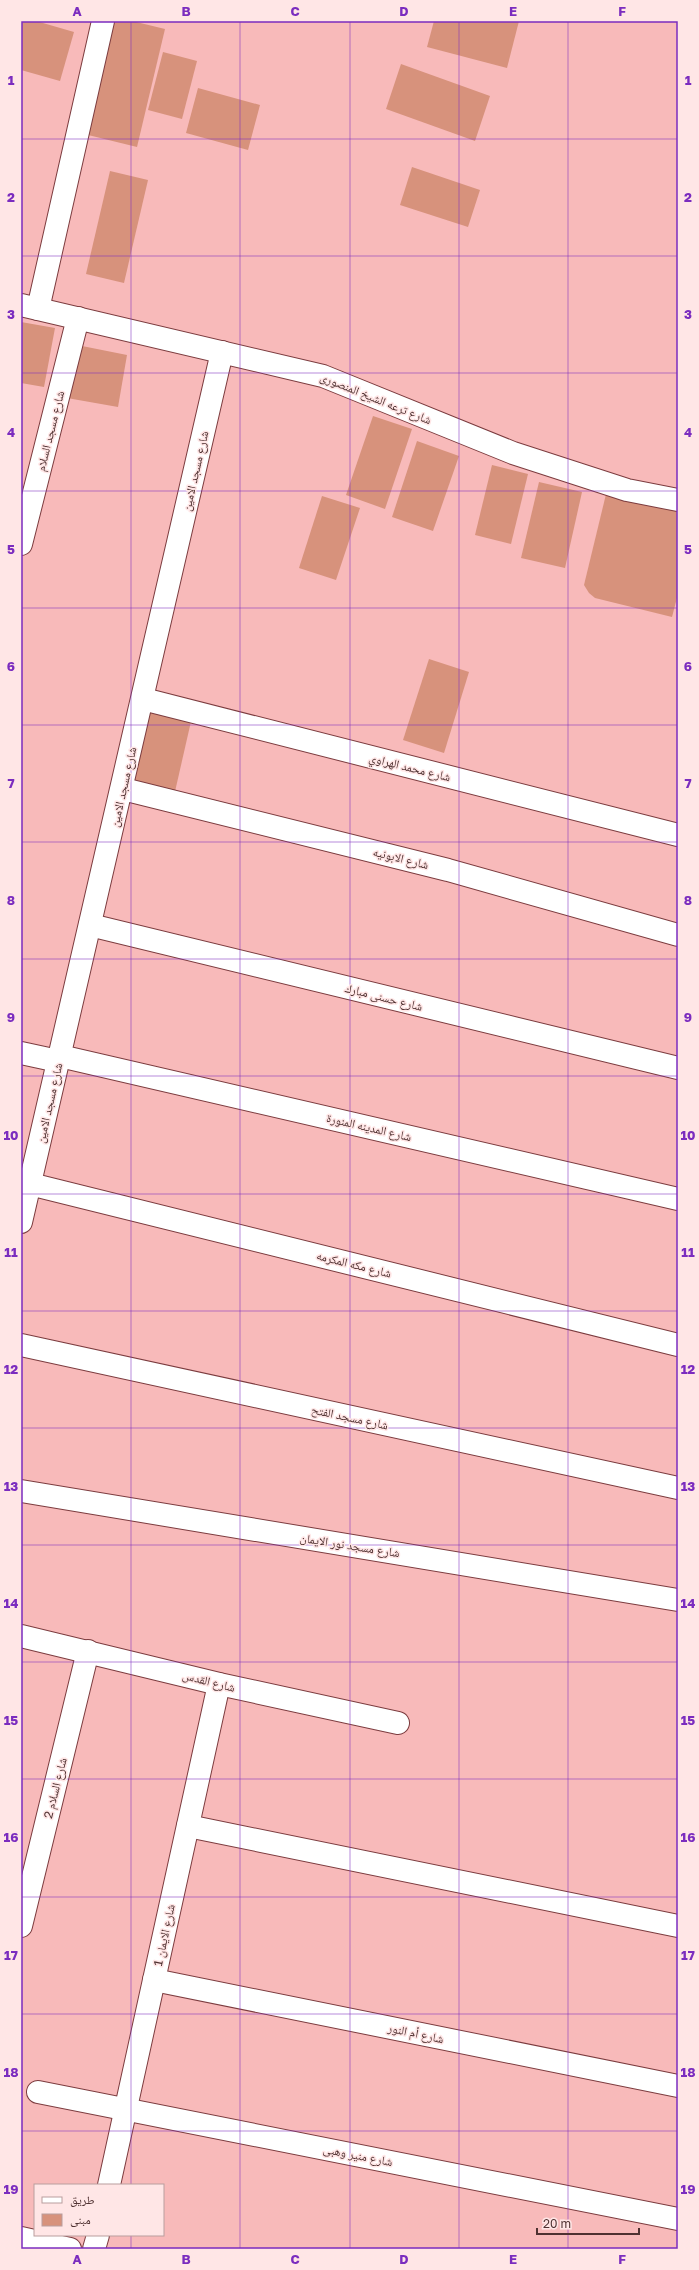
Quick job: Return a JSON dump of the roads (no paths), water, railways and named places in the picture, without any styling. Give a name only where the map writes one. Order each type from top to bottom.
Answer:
[{"type":"street","points":[[29,307],[102,21]]},
{"type":"street","name":"شارع ترعه الشيخ المنصورى","points":[[29,307],[323,376],[513,453],[627,490],[678,500]]},
{"type":"street","name":"شارع مسجد السلام","points":[[21,544],[78,318]]},
{"type":"street","name":"شارع مسجد الامين","points":[[21,1222],[123,789],[222,352]]},
{"type":"street","name":"شارع محمد الهراوي","points":[[143,699],[678,835]]},
{"type":"street","name":"شارع الابونيه","points":[[123,789],[448,870],[678,935]]},
{"type":"street","name":"شارع حسنى مبارك","points":[[90,925],[678,1068]]},
{"type":"street","name":"شارع المدينه المنورة","points":[[21,1053],[59,1059],[678,1199]]},
{"type":"street","name":"شارع مكه المكرمه","points":[[30,1184],[678,1345]]},
{"type":"street","name":"شارع مسجد الفتح","points":[[21,1345],[678,1488]]},
{"type":"street","name":"شارع مسجد نور الايمان","points":[[21,1491],[678,1600]]},
{"type":"street","name":"شارع القدس","points":[[21,1636],[88,1651],[219,1684],[398,1723]]},
{"type":"street","name":"شارع السلام 2","points":[[21,1926],[88,1651]]},
{"type":"street","name":"شارع الايمان 1","points":[[109,2184],[219,1684]]},
{"type":"street","points":[[188,1826],[678,1926]]},
{"type":"street","name":"شارع أم النور","points":[[154,1980],[678,2086]]},
{"type":"street","name":"شارع منير وهبى","points":[[38,2092],[678,2219]]},
{"type":"street","points":[[94,2249],[98,2236]]},
{"type":"street","points":[[21,2238],[70,2249]]}]
